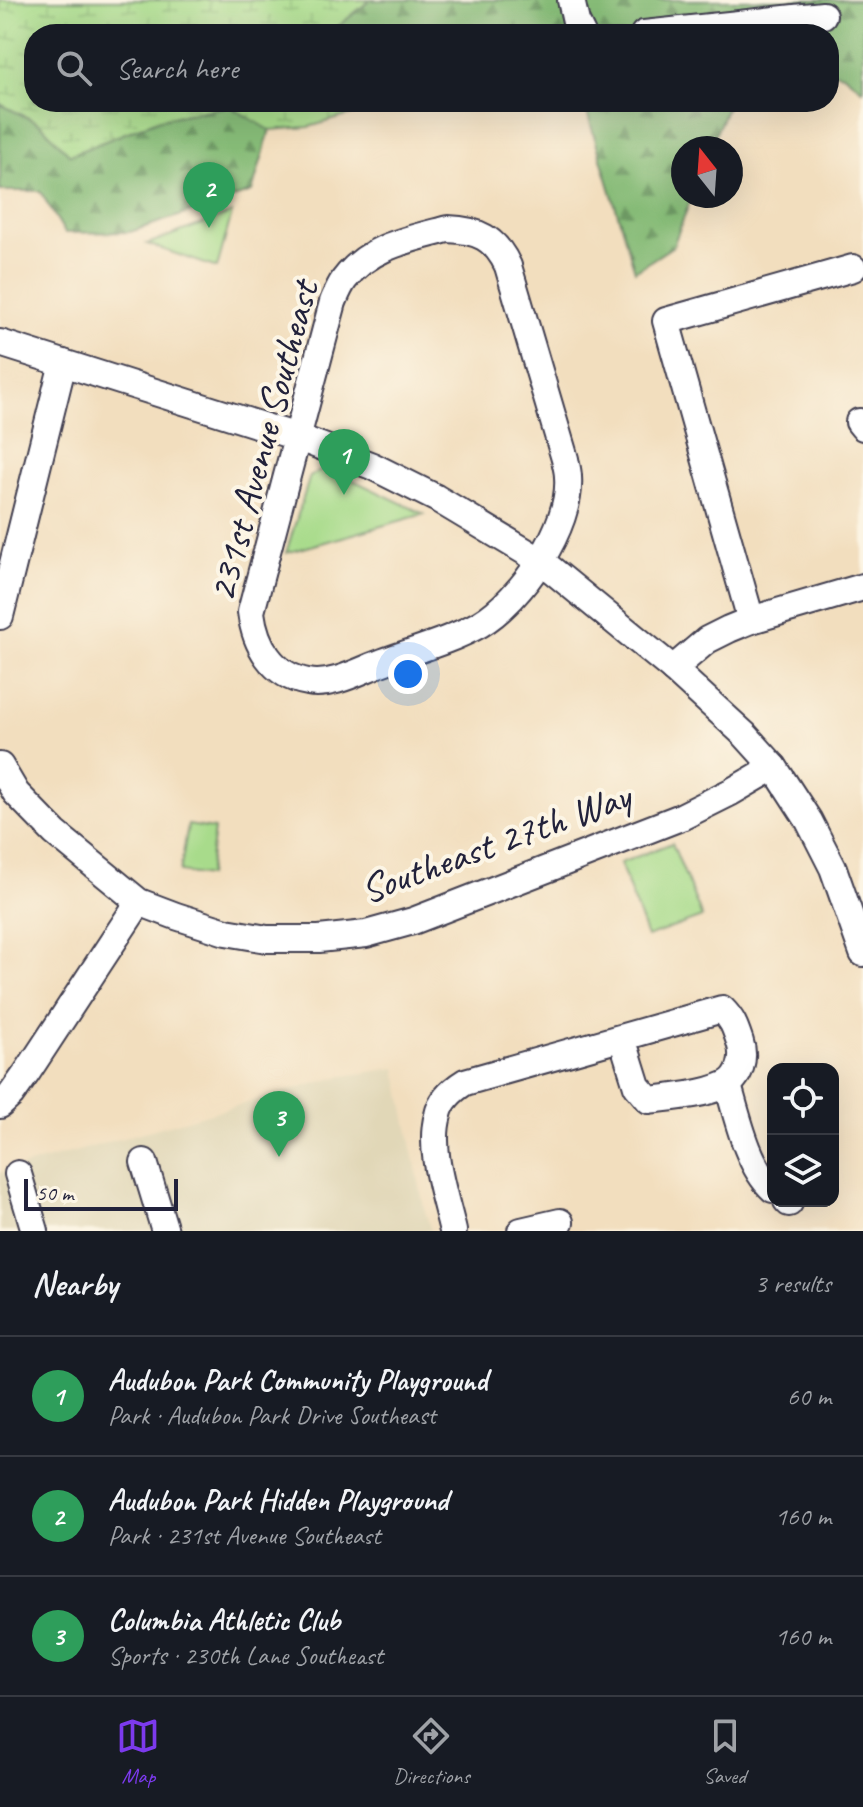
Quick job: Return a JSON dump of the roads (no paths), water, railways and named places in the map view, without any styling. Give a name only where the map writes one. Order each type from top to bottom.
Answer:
[{"type":"street","points":[[571,0],[577,24]]},
{"type":"street","points":[[738,24],[823,15]]},
{"type":"street","name":"231st Avenue Southeast","points":[[448,229],[477,233],[494,243],[508,266],[565,459],[568,479],[559,523],[541,561],[500,610],[481,624],[458,634],[333,681],[310,683],[276,667],[261,649],[253,629],[251,612],[297,437],[333,302],[343,282],[358,265],[373,253],[448,229]]},
{"type":"street","points":[[751,620],[666,321],[853,268]]},
{"type":"street","points":[[0,343],[297,437],[372,466],[436,498],[541,561],[673,669],[745,735],[774,767],[809,821],[833,868],[863,953]]},
{"type":"street","points":[[0,616],[63,363]]},
{"type":"street","points":[[673,669],[707,640],[751,620],[863,587]]},
{"type":"street","name":"Southeast 27th Way","points":[[0,766],[16,793],[55,833],[139,902],[226,932],[267,939],[319,939],[366,934],[413,921],[681,817],[774,767]]},
{"type":"street","points":[[0,1105],[26,1074],[139,902]]},
{"type":"street","points":[[453,1231],[436,1152],[436,1130],[438,1114],[445,1099],[465,1082],[722,1009],[732,1019],[743,1051],[742,1067],[728,1085],[649,1100],[637,1086],[622,1038]]},
{"type":"street","points":[[728,1085],[742,1131],[767,1184]]},
{"type":"street","points":[[144,1162],[165,1231]]},
{"type":"street","points":[[18,1174],[35,1231]]},
{"type":"street","points":[[521,1231],[560,1222]]},
{"type":"place","name":"Audubon Park Hidden Playground","points":[[209,228]]},
{"type":"place","name":"Audubon Park Community Playground","points":[[344,495]]},
{"type":"place","name":"Columbia Athletic Club","points":[[279,1157]]}]
